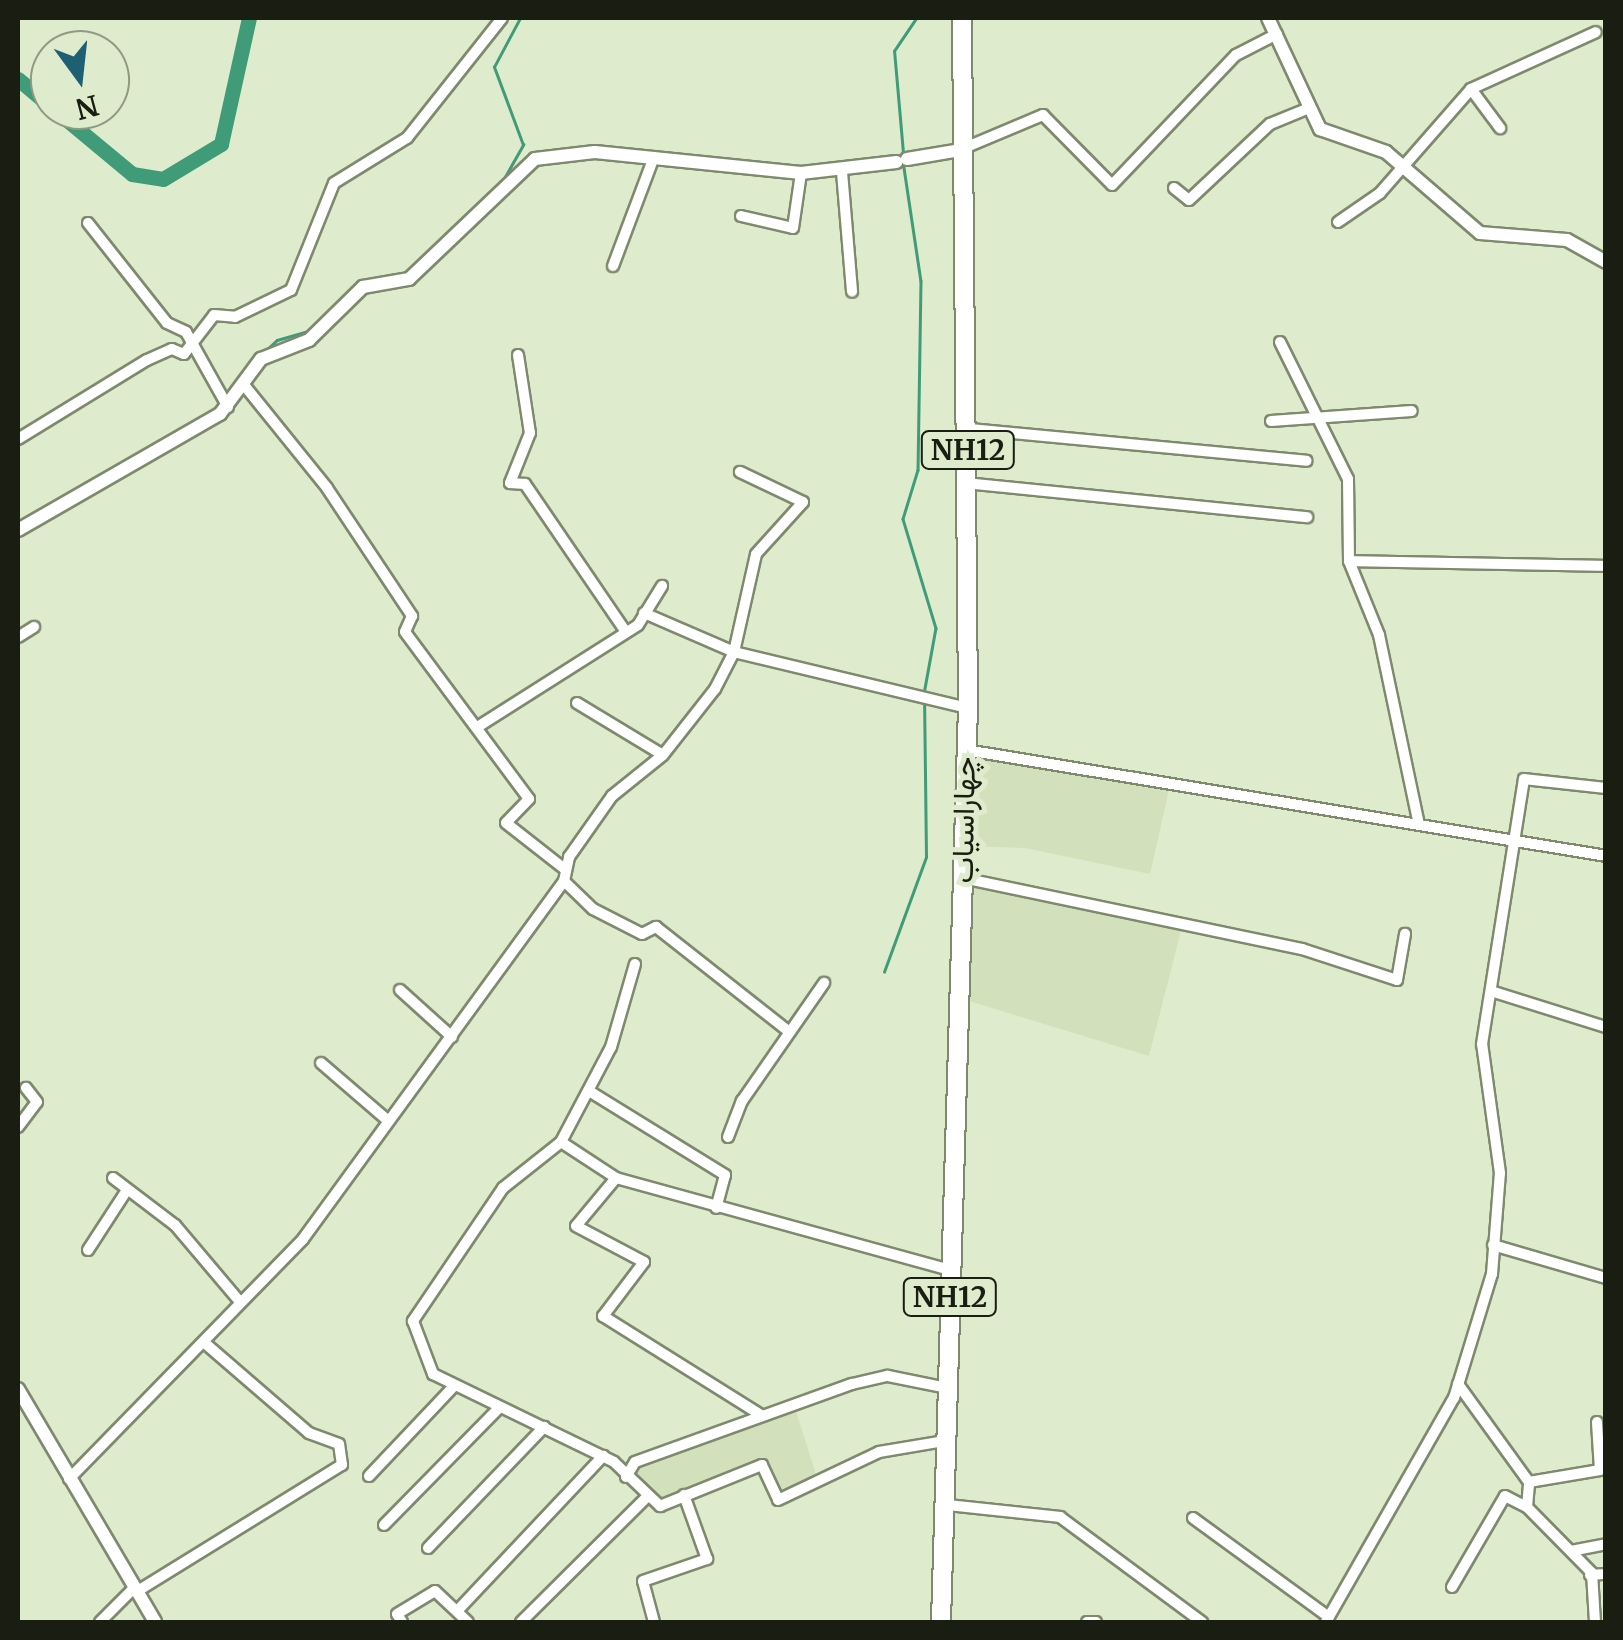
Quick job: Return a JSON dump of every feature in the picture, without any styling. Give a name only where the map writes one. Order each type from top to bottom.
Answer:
[{"type":"highway","name":"چهاراسیاب","points":[[941,1622],[948,1505],[946,1440],[963,750],[968,708],[965,483],[970,429],[961,150],[962,18]]},
{"type":"street","points":[[18,439],[148,360],[196,346],[214,316],[235,317],[291,290],[334,184],[407,138],[502,18]]},
{"type":"street","points":[[1268,18],[1320,129],[1382,149],[1480,233],[1567,240],[1606,262]]},
{"type":"street","points":[[1338,222],[1402,168],[1471,89],[1596,32]]},
{"type":"street","points":[[18,530],[89,483],[148,463],[177,431],[228,407],[261,359],[308,340],[363,287],[409,279],[535,158],[654,157],[801,173],[842,172],[961,150],[1043,115],[1112,186],[1236,55],[1277,34]]},
{"type":"street","points":[[1471,89],[1500,128]]},
{"type":"street","points":[[1174,188],[1189,200],[1270,124],[1309,108]]},
{"type":"street","points":[[613,266],[654,157]]},
{"type":"street","points":[[842,172],[852,292]]},
{"type":"street","points":[[740,216],[792,228],[801,173]]},
{"type":"street","points":[[88,223],[196,346],[228,407]]},
{"type":"street","points":[[1280,342],[1319,416],[1350,489],[1349,560],[1378,635],[1420,824]]},
{"type":"street","points":[[518,356],[530,433],[510,484],[525,484],[626,632]]},
{"type":"street","points":[[244,385],[326,488],[412,616],[404,632],[479,726],[528,800],[506,823],[565,875],[593,909],[642,934],[656,928],[788,1031]]},
{"type":"street","points":[[1271,421],[1412,411]]},
{"type":"street","points":[[970,429],[1306,461]]},
{"type":"street","points":[[70,1479],[206,1344],[240,1302],[302,1239],[386,1120],[452,1037],[565,875],[612,796],[663,755],[734,652],[756,554],[803,502],[740,472]]},
{"type":"street","points":[[965,483],[1306,517]]},
{"type":"street","points":[[1349,560],[1606,566]]},
{"type":"street","points":[[479,726],[626,632],[644,614],[662,586]]},
{"type":"street","points":[[644,614],[734,652],[968,708]]},
{"type":"street","points":[[18,637],[34,626]]},
{"type":"street","points":[[578,703],[663,755]]},
{"type":"street","points":[[963,750],[1420,824],[1514,834],[1606,856]]},
{"type":"street","points":[[1193,1518],[1328,1620],[1458,1384],[1493,1245],[1500,1173],[1480,1074],[1494,992],[1490,958],[1524,778],[1606,788]]},
{"type":"street","points":[[962,878],[1302,949],[1397,980],[1405,934]]},
{"type":"street","points":[[636,964],[589,1091],[561,1142],[502,1188],[413,1321],[433,1374],[603,1456],[660,1506],[762,1465],[778,1500],[879,1452],[946,1440]]},
{"type":"street","points":[[728,1137],[788,1031],[824,983]]},
{"type":"street","points":[[400,990],[452,1037]]},
{"type":"street","points":[[1494,992],[1606,1027]]},
{"type":"street","points":[[320,1062],[386,1120]]},
{"type":"street","points":[[18,1127],[37,1102],[26,1088]]},
{"type":"street","points":[[589,1091],[725,1176],[716,1208]]},
{"type":"street","points":[[561,1142],[616,1178],[951,1270]]},
{"type":"street","points":[[112,1178],[175,1225],[240,1302]]},
{"type":"street","points":[[616,1178],[576,1226],[644,1262],[603,1316],[762,1415]]},
{"type":"street","points":[[88,1250],[127,1190]]},
{"type":"street","points":[[1493,1245],[1606,1278]]},
{"type":"street","points":[[100,1622],[135,1590],[342,1466],[339,1444],[308,1433],[206,1344]]},
{"type":"street","points":[[626,1477],[634,1462],[762,1415],[888,1376],[948,1388]]},
{"type":"street","points":[[1458,1384],[1529,1482],[1528,1507]]},
{"type":"street","points":[[368,1476],[455,1385]]},
{"type":"street","points":[[18,1389],[155,1622]]},
{"type":"street","points":[[384,1524],[500,1407]]},
{"type":"street","points":[[1529,1482],[1600,1470],[1603,1455],[1597,1422]]},
{"type":"street","points":[[428,1548],[544,1427]]},
{"type":"street","points":[[458,1610],[603,1456]]},
{"type":"street","points":[[654,1622],[643,1581],[707,1560],[684,1495]]},
{"type":"street","points":[[521,1622],[648,1496]]},
{"type":"street","points":[[1452,1586],[1505,1496],[1528,1507],[1590,1575],[1595,1622]]},
{"type":"street","points":[[948,1505],[1060,1517],[1196,1621]]},
{"type":"street","points":[[1570,1551],[1606,1544]]},
{"type":"street","points":[[1590,1575],[1606,1574]]},
{"type":"street","points":[[402,1622],[396,1614],[435,1590],[468,1622]]},
{"type":"street","points":[[1088,1622],[1096,1622]]},
{"type":"shaded area","points":[[963,750],[1171,781],[1150,874],[1025,848],[964,846]]},
{"type":"shaded area","points":[[962,878],[1183,923],[1149,1056],[956,997]]},
{"type":"shaded area","points":[[796,1411],[818,1481],[782,1494],[771,1465],[670,1508],[631,1468]]},
{"type":"waterway","points":[[79,130],[132,174],[163,179],[221,144],[249,18]]},
{"type":"waterway","points":[[502,182],[523,145],[494,67],[520,18]]},
{"type":"waterway","points":[[903,153],[894,51],[916,18]]},
{"type":"waterway","points":[[18,79],[30,89]]},
{"type":"waterway","points":[[903,161],[921,281],[918,470],[903,519],[936,628],[924,694]]},
{"type":"waterway","points":[[246,369],[277,340],[309,331]]},
{"type":"waterway","points":[[160,441],[208,414]]},
{"type":"waterway","points":[[76,489],[91,481]]},
{"type":"waterway","points":[[18,522],[31,516]]},
{"type":"waterway","points":[[884,972],[926,857],[924,702]]}]
